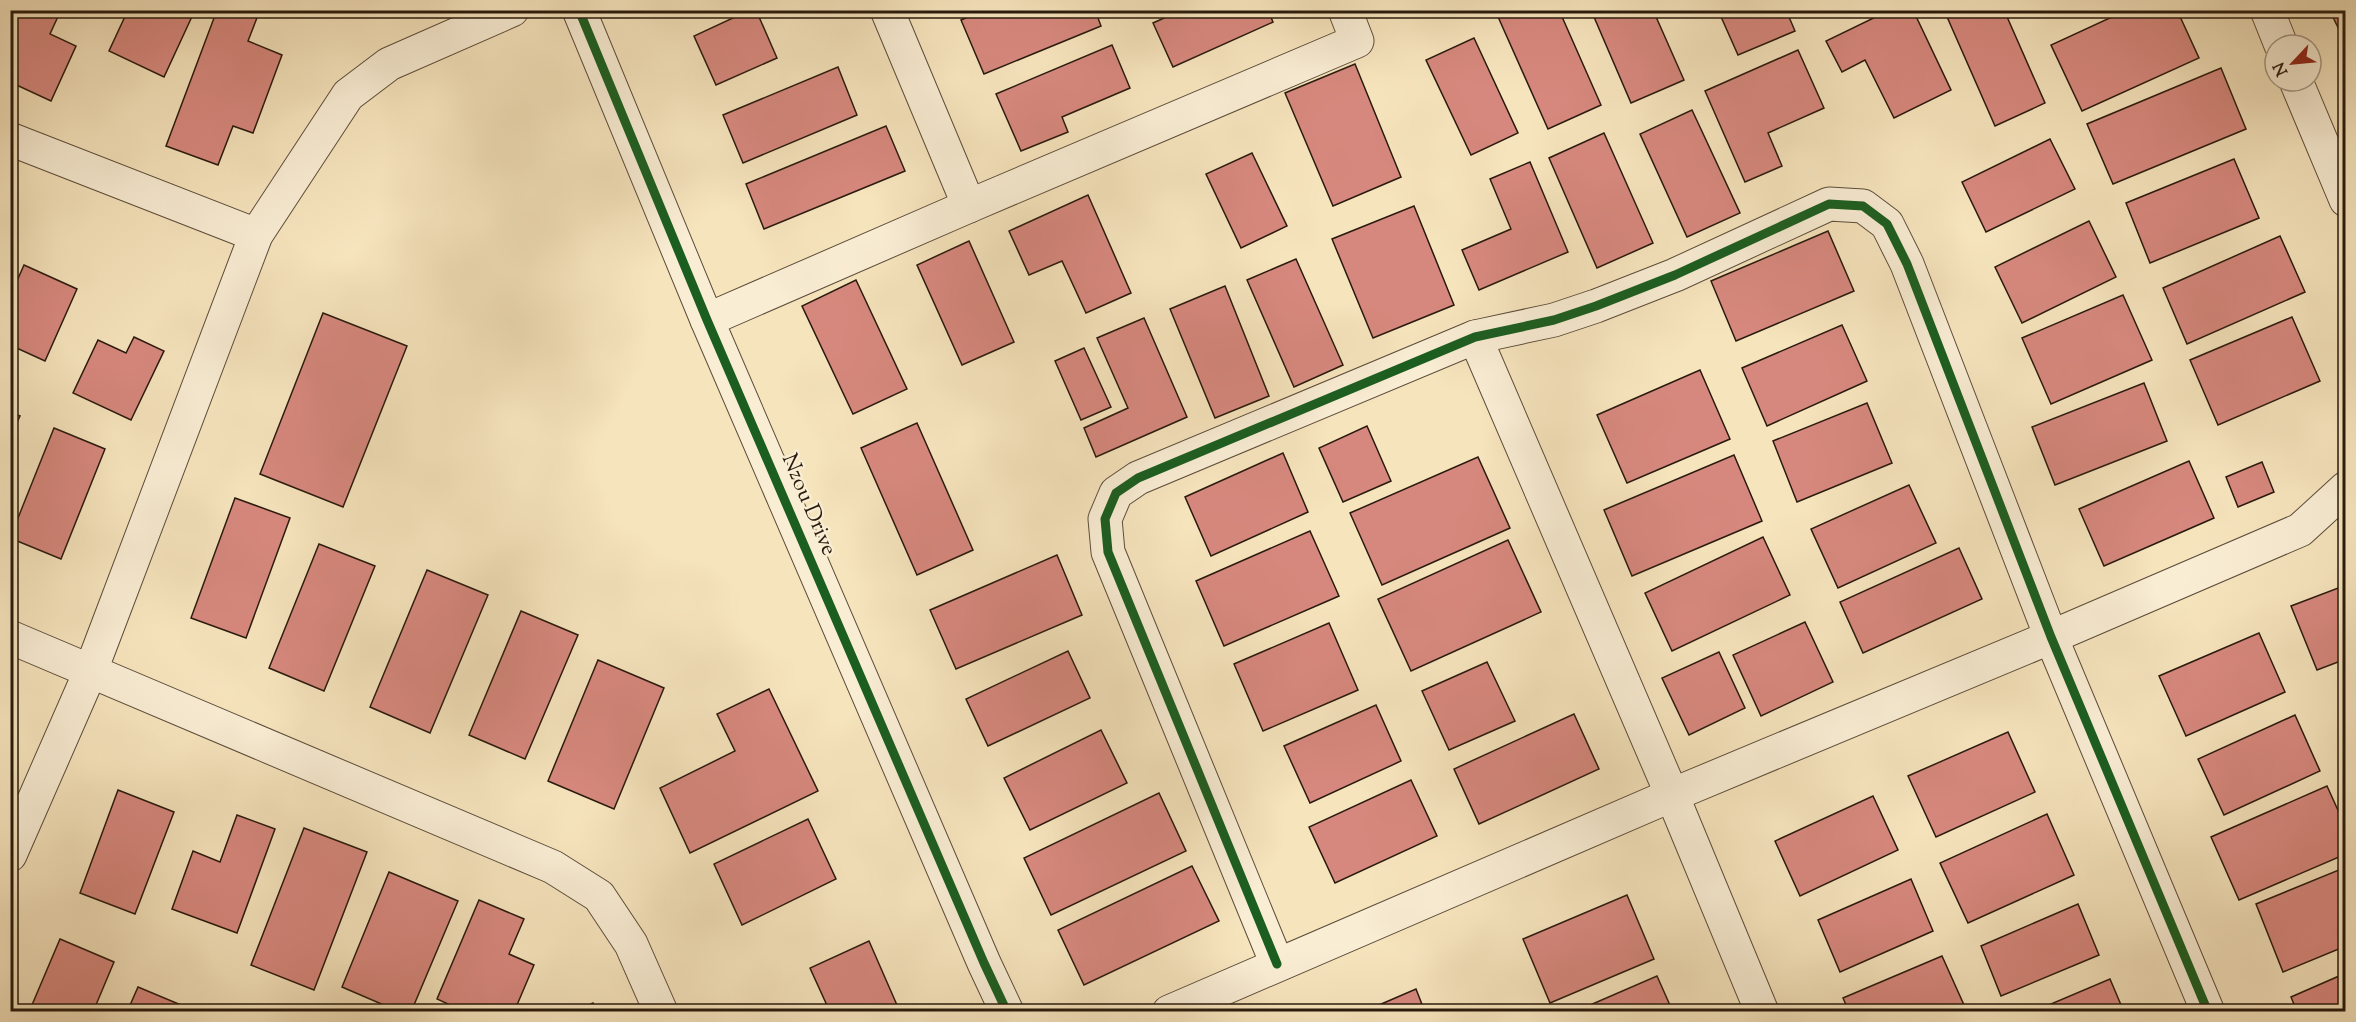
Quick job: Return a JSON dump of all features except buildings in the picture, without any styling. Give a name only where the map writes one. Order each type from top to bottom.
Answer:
[{"type":"street","points":[[10,855],[91,670],[256,235],[348,95],[388,64],[512,10]]},
{"type":"street","name":"Nzou Drive","points":[[579,10],[707,320],[974,941],[1007,1011]]},
{"type":"street","points":[[887,10],[969,206]]},
{"type":"street","points":[[707,320],[1357,41],[1345,10]]},
{"type":"street","points":[[2267,10],[2276,33]]},
{"type":"street","points":[[2301,93],[2346,200]]},
{"type":"street","points":[[10,139],[256,235]]},
{"type":"street","points":[[1277,964],[1108,552],[1105,519],[1116,493],[1138,477],[1475,337],[1554,320],[1596,306],[1675,274],[1829,204],[1863,206],[1887,224],[1907,264],[2051,637],[2208,1011]]},
{"type":"street","points":[[1475,337],[1672,795],[1762,1011]]},
{"type":"street","points":[[1169,1011],[1672,795],[2300,530],[2346,488]]},
{"type":"street","points":[[10,637],[553,867],[599,896],[631,944],[661,1011]]},
{"type":"cycle path","points":[[579,10],[707,320],[1007,1012]]},
{"type":"cycle path","points":[[1277,964],[1108,552],[1105,519],[1116,493],[1138,478],[1475,337],[1554,320],[1596,306],[1675,275],[1829,204],[1863,206],[1887,224],[1907,264],[2051,637],[2208,1012]]}]
